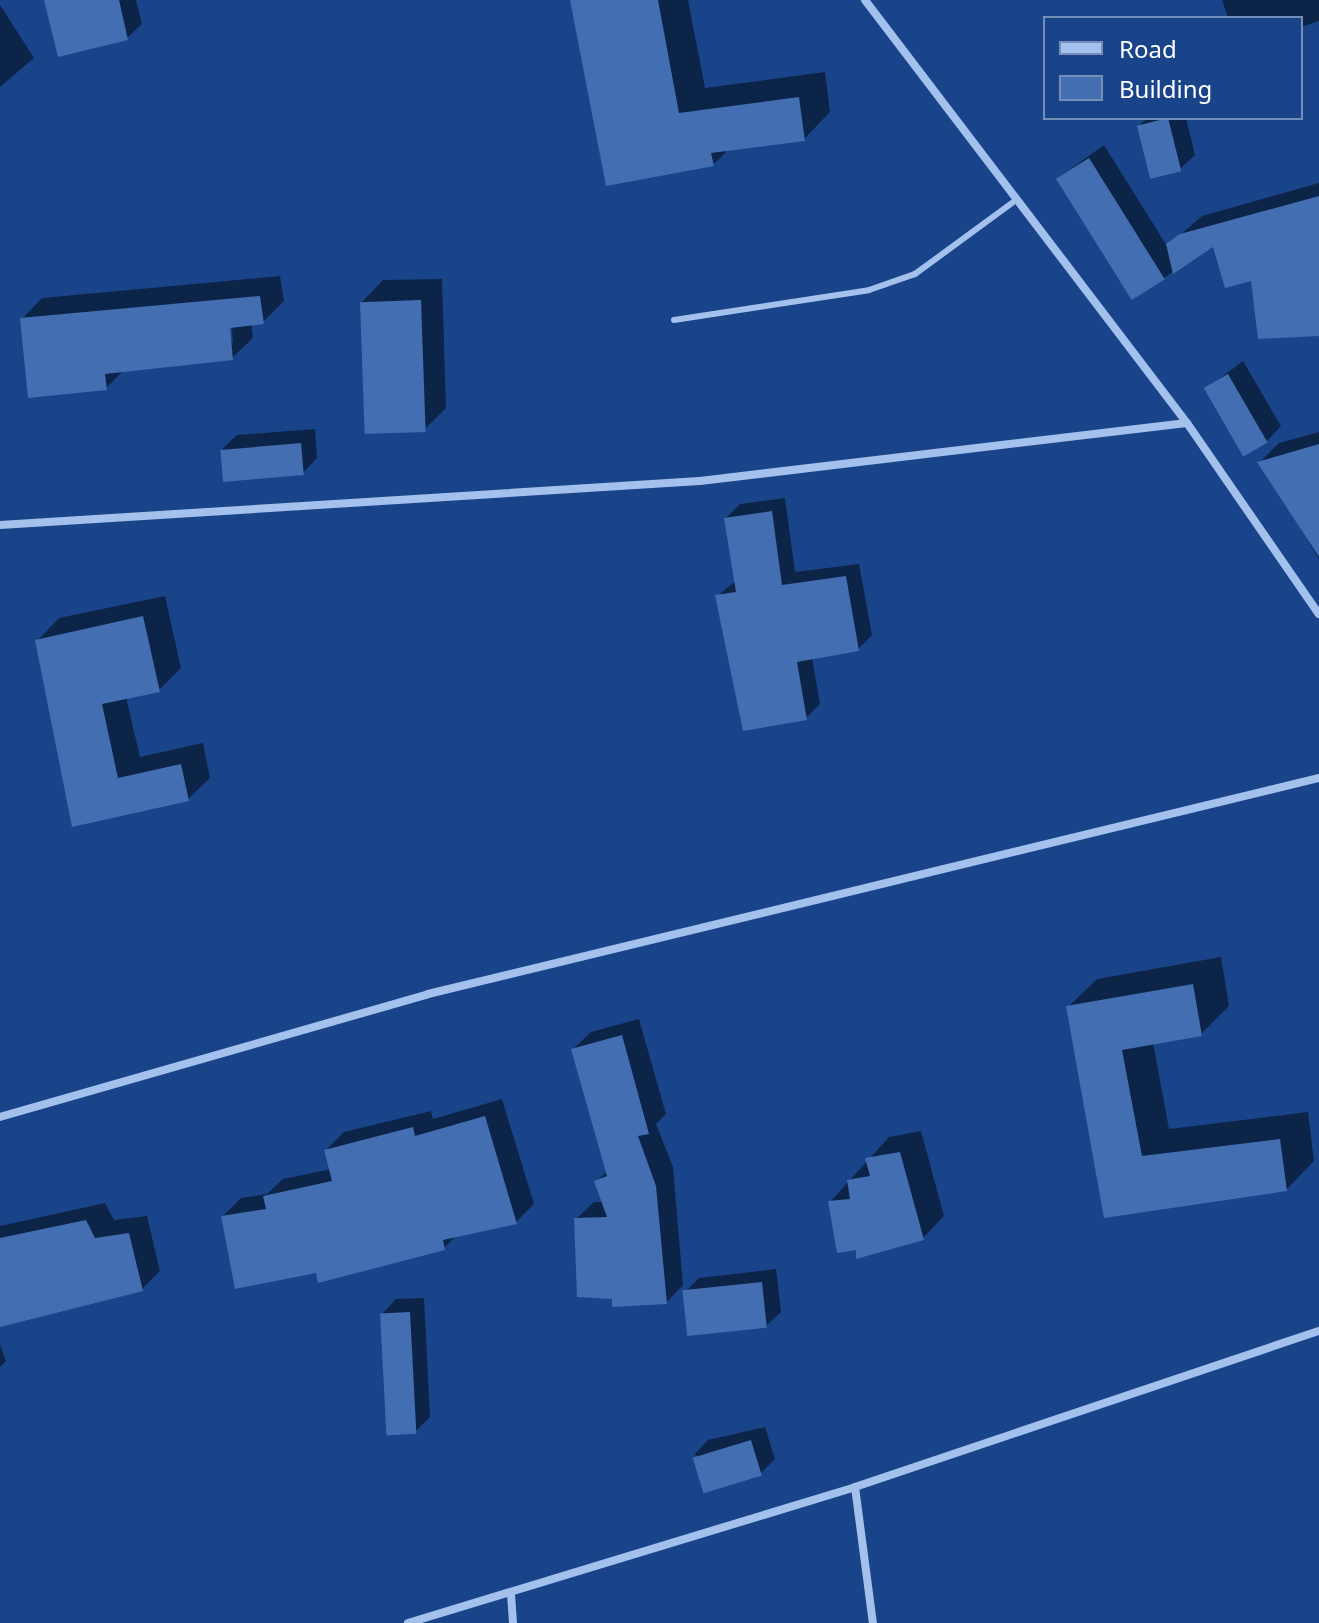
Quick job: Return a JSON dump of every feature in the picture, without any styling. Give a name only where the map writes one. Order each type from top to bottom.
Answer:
[{"type":"street","points":[[865,0],[1187,423],[1319,614]]},
{"type":"street","points":[[0,525],[700,481],[1187,423]]},
{"type":"street","points":[[0,1117],[428,994],[1319,778]]},
{"type":"street","points":[[408,1623],[855,1487],[1319,1331]]},
{"type":"street","points":[[855,1487],[873,1623]]},
{"type":"street","points":[[511,1594],[513,1623]]},
{"type":"lane","points":[[674,320],[869,290],[915,274],[1016,200]]},
{"type":"building","points":[[44,0],[119,0],[128,40],[58,57]]},
{"type":"building","points":[[570,0],[658,0],[679,113],[799,97],[805,141],[711,153],[714,166],[606,186]]},
{"type":"building","points":[[1168,120],[1181,171],[1150,179],[1137,126]]},
{"type":"building","points":[[1089,158],[1165,279],[1132,300],[1056,179]]},
{"type":"building","points":[[1319,196],[1319,336],[1258,339],[1251,281],[1225,288],[1213,247],[1173,274],[1166,244],[1180,234]]},
{"type":"building","points":[[260,296],[264,324],[230,328],[233,360],[105,374],[107,390],[28,398],[20,318]]},
{"type":"building","points":[[421,300],[426,432],[365,434],[360,302]]},
{"type":"building","points":[[1228,374],[1268,442],[1243,456],[1204,388]]},
{"type":"building","points":[[301,443],[304,475],[223,482],[220,450]]},
{"type":"building","points":[[1319,444],[1319,557],[1257,462]]},
{"type":"building","points":[[772,511],[782,585],[846,576],[859,651],[797,662],[807,720],[743,731],[715,595],[736,592],[724,518]]},
{"type":"building","points":[[143,616],[160,692],[102,704],[118,778],[181,764],[189,801],[72,827],[35,640]]},
{"type":"building","points":[[1193,984],[1202,1036],[1122,1050],[1142,1156],[1280,1139],[1287,1191],[1104,1218],[1066,1006]]},
{"type":"building","points":[[622,1035],[649,1134],[638,1136],[656,1186],[667,1304],[612,1307],[612,1299],[577,1297],[574,1218],[607,1217],[594,1181],[607,1176],[571,1049]]},
{"type":"building","points":[[485,1116],[517,1224],[443,1240],[445,1250],[318,1283],[316,1273],[235,1289],[221,1216],[266,1209],[263,1196],[332,1181],[324,1150],[413,1127],[415,1136]]},
{"type":"building","points":[[900,1152],[924,1240],[856,1259],[856,1250],[837,1253],[828,1201],[850,1199],[847,1180],[870,1176],[865,1158]]},
{"type":"building","points":[[86,1220],[95,1238],[129,1233],[143,1291],[0,1327],[0,1238]]},
{"type":"building","points":[[762,1282],[767,1328],[687,1336],[682,1290]]},
{"type":"building","points":[[410,1312],[416,1434],[386,1435],[380,1314]]},
{"type":"building","points":[[751,1440],[762,1475],[703,1493],[693,1458]]}]
